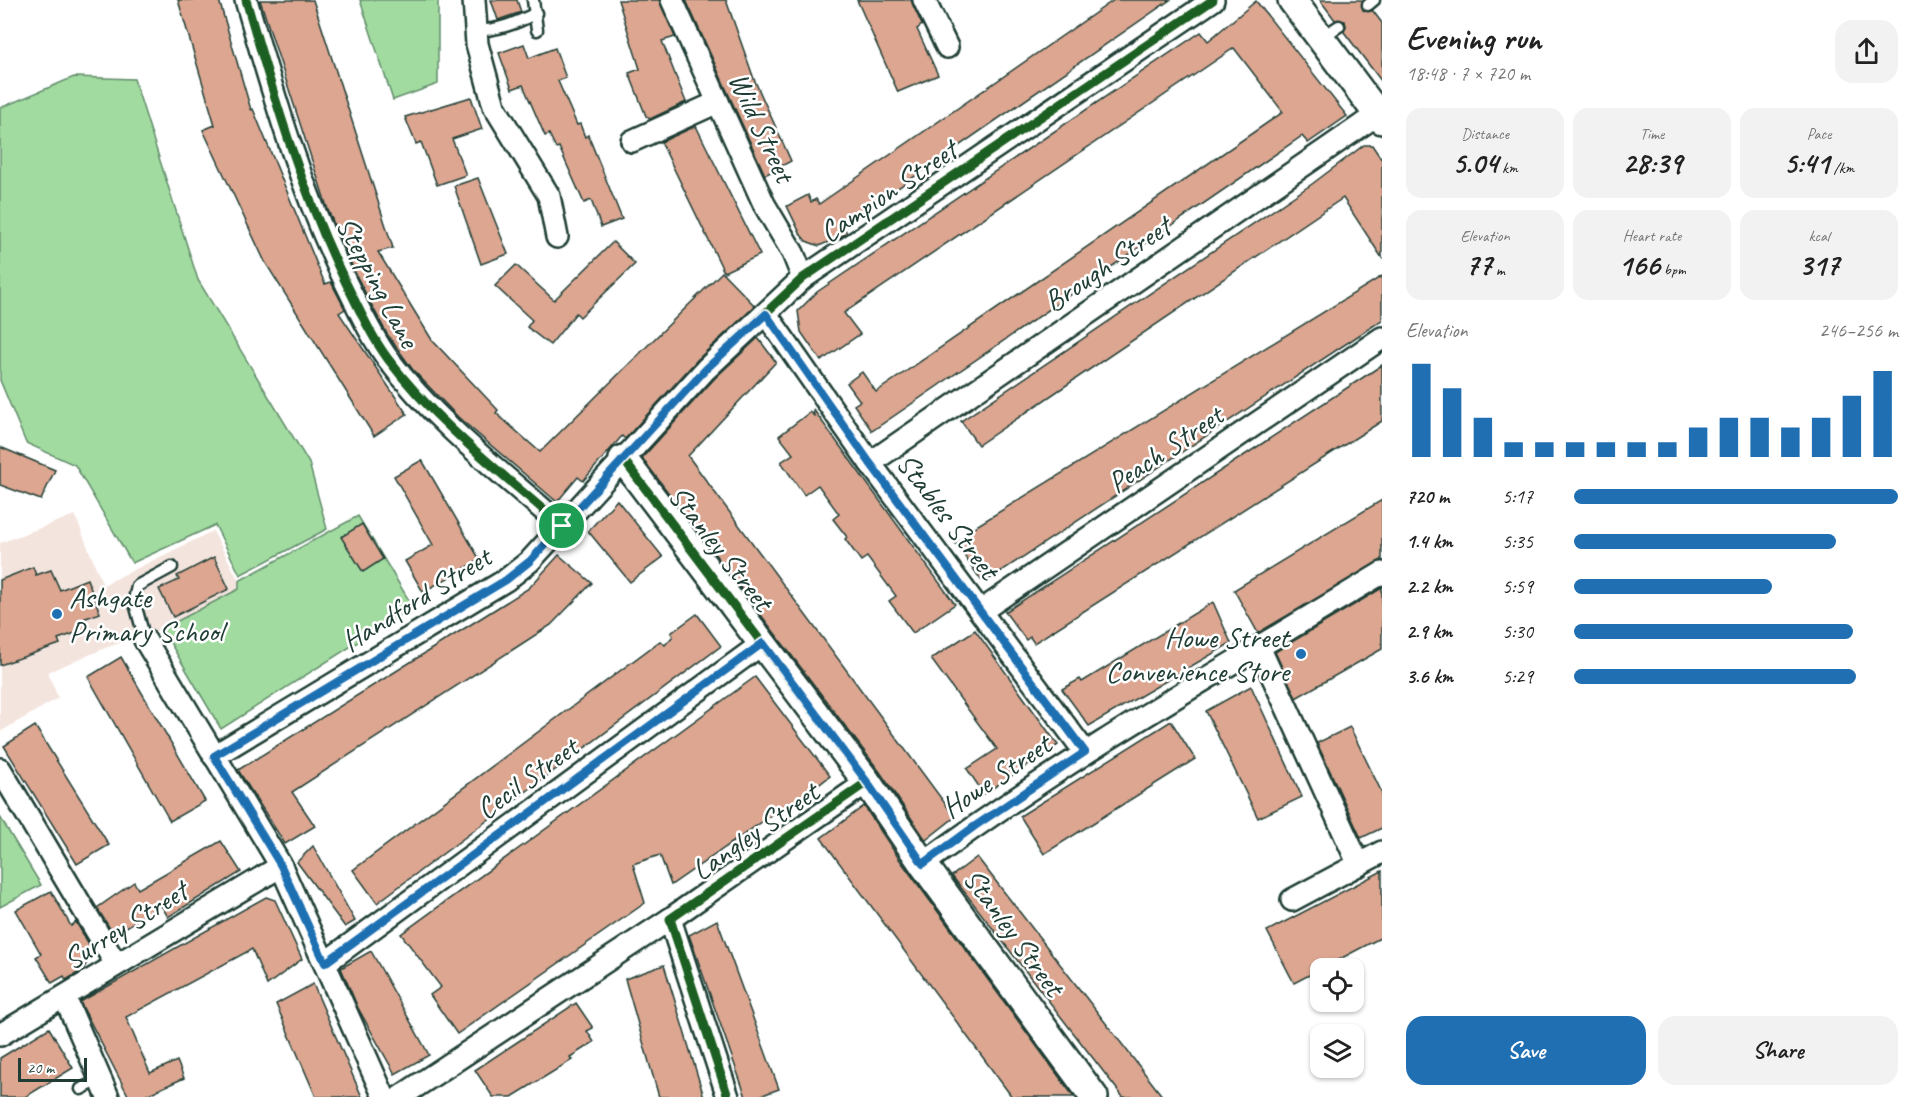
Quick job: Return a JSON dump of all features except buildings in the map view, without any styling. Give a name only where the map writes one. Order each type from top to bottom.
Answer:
[{"type":"street","name":"Stepping Lane","points":[[246,0],[269,81],[310,201],[326,242],[375,338],[401,375],[440,418],[562,526]]},
{"type":"street","points":[[474,0],[475,31],[494,106],[549,196],[557,237]]},
{"type":"street","name":"Wild Street","points":[[672,0],[764,204],[793,253],[803,278]]},
{"type":"street","points":[[924,0],[947,47]]},
{"type":"street","name":"Campion Street","points":[[622,459],[706,369],[803,278],[1213,0]]},
{"type":"street","points":[[1292,0],[1330,32],[1380,117]]},
{"type":"street","points":[[632,141],[718,102]]},
{"type":"street","name":"Brough Street","points":[[870,463],[1380,117]]},
{"type":"street","name":"Stables Street","points":[[766,314],[870,463],[1085,752]]},
{"type":"street","name":"Peach Street","points":[[981,611],[1382,338]]},
{"type":"street","name":"Handford Street","points":[[214,756],[506,580],[530,561],[622,459]]},
{"type":"street","name":"Stanley Street","points":[[622,459],[867,782],[923,864],[1094,1097]]},
{"type":"street","name":"Howe Street","points":[[923,864],[1085,752],[1382,573]]},
{"type":"street","points":[[145,640],[281,866],[384,1097]]},
{"type":"street","name":"Cecil Street","points":[[325,963],[763,643]]},
{"type":"street","points":[[1259,648],[1359,865]]},
{"type":"street","points":[[0,769],[116,964]]},
{"type":"street","name":"Langley Street","points":[[400,1097],[670,919],[867,782]]},
{"type":"street","points":[[1292,900],[1382,852]]},
{"type":"street","name":"Surrey Street","points":[[0,1035],[281,866]]},
{"type":"street","points":[[670,919],[728,1097]]},
{"type":"street","points":[[65,998],[104,1088]]},
{"type":"lane","points":[[533,0],[537,30]]},
{"type":"lane","points":[[475,31],[494,30],[514,25],[536,14]]},
{"type":"lane","points":[[145,640],[134,600],[137,586],[172,567]]},
{"type":"lane","points":[[81,1089],[104,1088]]},
{"type":"shaded area","name":"Ashgate Primary School","points":[[75,515],[103,585],[213,531],[239,581],[239,589],[162,629],[108,647],[48,672],[58,698],[0,732],[0,543]]},
{"type":"green space","points":[[360,0],[438,0],[438,84],[393,100]]},
{"type":"green space","points":[[74,77],[134,79],[198,280],[309,463],[327,529],[240,575],[215,525],[132,563],[75,465],[26,443],[0,380],[0,108]]},
{"type":"green space","points":[[358,516],[413,607],[221,729],[162,629],[239,589],[239,581]]},
{"type":"green space","points":[[0,817],[41,885],[0,907]]},
{"type":"cycle path","points":[[246,0],[302,179],[330,249],[376,341],[407,383],[427,405],[493,467],[562,526],[706,369],[803,278],[1213,0]]},
{"type":"cycle path","points":[[623,459],[867,782],[670,919],[728,1097]]},
{"type":"place","name":"Ashgate Primary School","points":[[57,614]]},
{"type":"place","name":"Howe Street Convenience Store","points":[[1301,654]]},
{"type":"route","points":[[766,314],[870,463],[1085,752],[923,864],[867,782],[763,643],[325,963],[281,866],[214,756],[481,597],[530,561],[562,526],[706,369],[766,314]]}]
